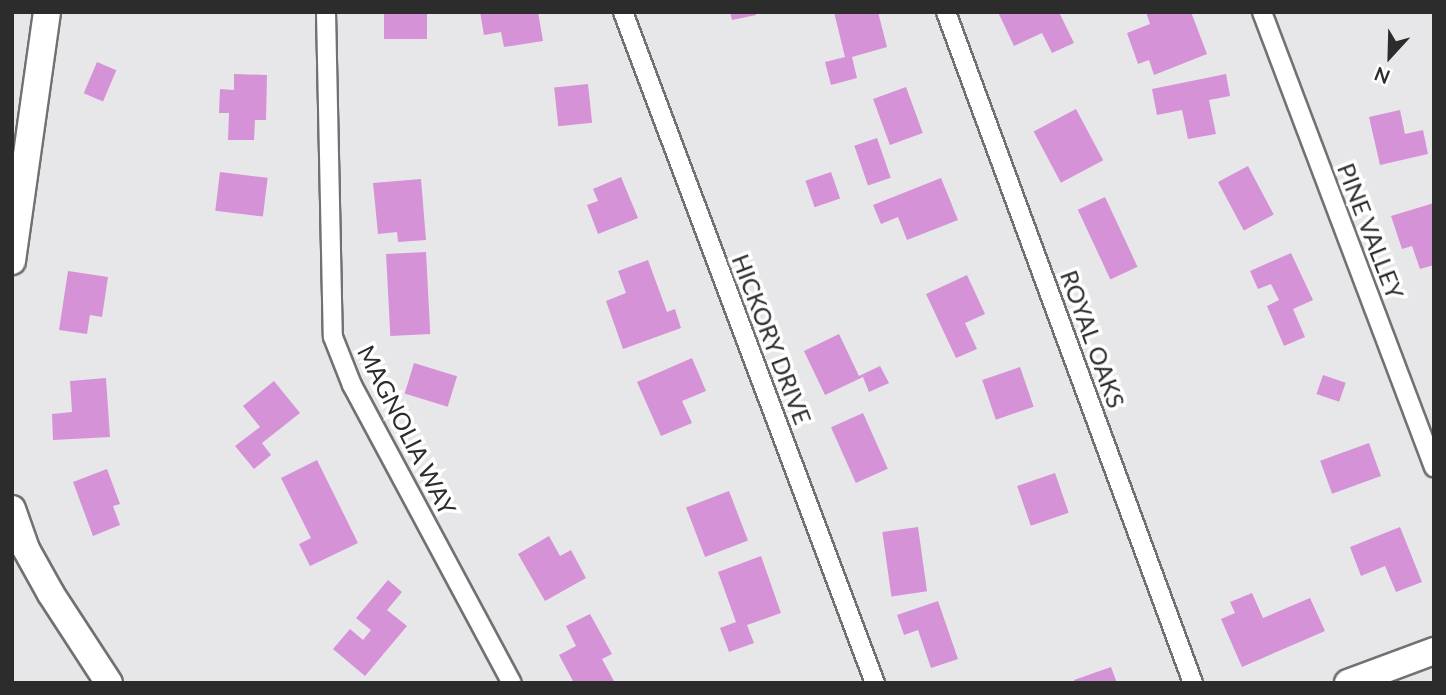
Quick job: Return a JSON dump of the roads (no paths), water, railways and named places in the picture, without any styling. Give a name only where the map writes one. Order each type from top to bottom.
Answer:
[{"type":"street","points":[[12,261],[47,12]]},
{"type":"street","name":"MAGNOLIA WAY","points":[[326,12],[333,337],[352,385],[512,683]]},
{"type":"street","name":"HICKORY DRIVE","points":[[623,12],[875,683]]},
{"type":"street","name":"ROYAL OAKS","points":[[946,12],[1193,683]]},
{"type":"street","name":"PINE VALLEY","points":[[1262,12],[1434,468]]},
{"type":"street","points":[[12,509],[26,549],[44,583],[109,683]]},
{"type":"street","points":[[1348,683],[1434,651]]}]
